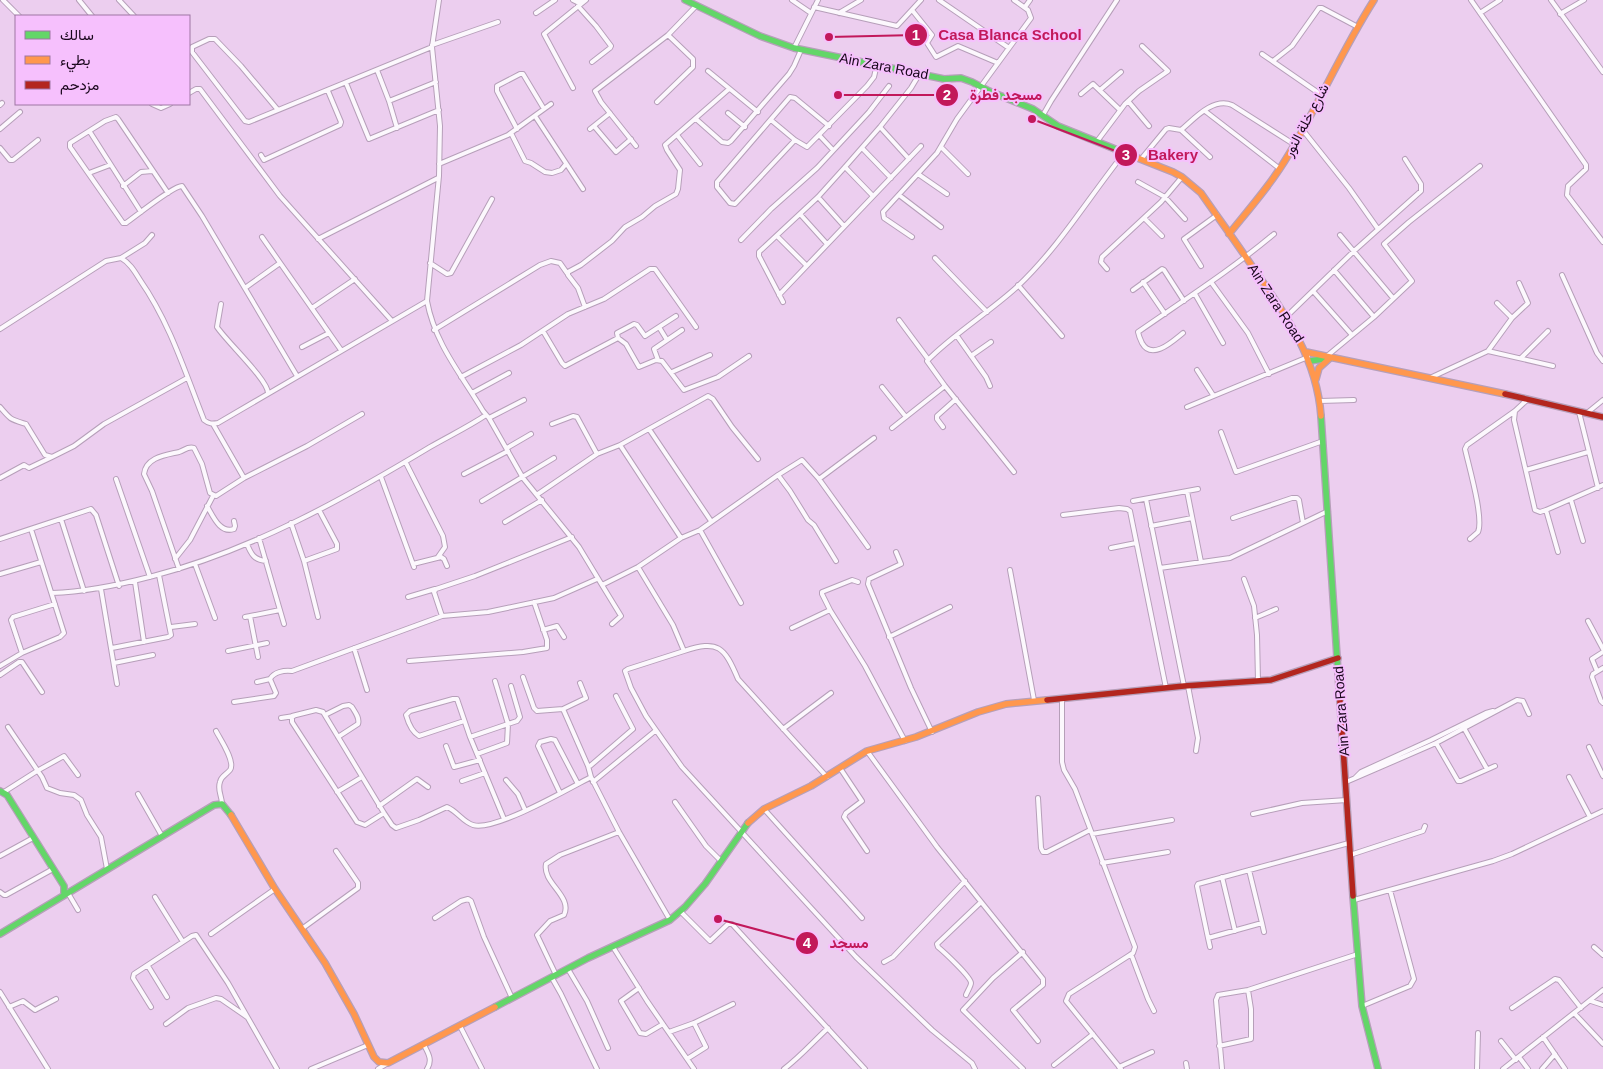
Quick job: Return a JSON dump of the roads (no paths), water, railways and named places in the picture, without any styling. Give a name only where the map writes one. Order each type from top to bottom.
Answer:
[{"type":"main road","name":"Ain Zara Road","points":[[686,0],[760,36],[801,50],[944,79],[960,78],[1033,109],[1058,126],[1142,158],[1182,177],[1201,193],[1287,316],[1300,337],[1308,357],[1320,402],[1346,800],[1362,1006],[1378,1069]]},
{"type":"main road","name":"شارع خلة النور","points":[[1230,234],[1280,169],[1295,145],[1356,26],[1374,0]]},
{"type":"main road","points":[[1308,357],[1330,357],[1603,417]]},
{"type":"main road","points":[[1308,357],[1330,357]]},
{"type":"main road","points":[[1316,383],[1318,368],[1330,357]]},
{"type":"main road","points":[[0,934],[214,805],[222,804],[275,889],[303,928],[354,1014],[376,1059],[385,1066],[554,976],[670,920],[681,912],[698,892],[722,861],[741,831],[755,816],[764,809],[827,777],[867,751],[932,732],[990,708],[1062,697],[1258,681],[1280,677],[1338,658]]},
{"type":"main road","points":[[2,792],[64,886],[66,894]]},
{"type":"main road","points":[[64,886],[75,888]]},
{"type":"street","points":[[3,0],[18,15]]},
{"type":"street","points":[[80,0],[90,15]]},
{"type":"street","points":[[119,0],[133,15]]},
{"type":"street","points":[[439,0],[432,46],[439,110],[439,164],[427,301],[429,314],[434,330],[461,377],[508,450],[523,478],[538,494],[585,555],[597,579],[621,616],[612,624]]},
{"type":"street","points":[[536,13],[555,0]]},
{"type":"street","points":[[573,0],[579,2],[586,0]]},
{"type":"street","points":[[573,88],[544,34],[586,0]]},
{"type":"street","points":[[792,0],[811,13]]},
{"type":"street","points":[[794,48],[818,0]]},
{"type":"street","points":[[839,12],[861,0]]},
{"type":"street","points":[[814,7],[897,26],[921,0]]},
{"type":"street","points":[[939,0],[1009,48]]},
{"type":"street","points":[[912,237],[883,216],[883,212],[941,147],[953,125],[1031,18],[1031,14],[1014,0]]},
{"type":"street","points":[[1024,7],[1030,0]]},
{"type":"street","points":[[1043,115],[1117,0]]},
{"type":"street","points":[[1471,0],[1586,165],[1586,169],[1568,186],[1567,195],[1603,242]]},
{"type":"street","points":[[1480,12],[1500,0]]},
{"type":"street","points":[[1551,0],[1603,72]]},
{"type":"street","points":[[1560,14],[1584,0]]},
{"type":"street","points":[[578,6],[596,26],[610,46],[592,62]]},
{"type":"street","points":[[636,146],[595,91],[668,35],[696,6]]},
{"type":"street","points":[[1272,61],[1292,46],[1319,8],[1356,26]]},
{"type":"street","points":[[912,10],[932,35],[927,43],[936,57],[958,46],[998,63]]},
{"type":"street","points":[[278,110],[241,66],[215,40],[209,39],[192,47],[192,52],[245,121],[249,122],[328,91],[432,46],[498,22]]},
{"type":"street","points":[[657,102],[694,67],[693,59],[668,35]]},
{"type":"street","points":[[1098,140],[1119,109],[1139,91],[1168,71],[1142,46]]},
{"type":"street","points":[[696,119],[725,144],[731,141],[789,74],[801,50]]},
{"type":"street","points":[[1262,54],[1320,94]]},
{"type":"street","points":[[771,120],[795,140],[807,147],[871,82],[877,64]]},
{"type":"street","points":[[377,70],[397,128]]},
{"type":"street","points":[[708,71],[758,112]]},
{"type":"street","points":[[1100,90],[1121,72]]},
{"type":"street","points":[[783,302],[758,254],[818,197],[845,167],[880,127],[920,73]]},
{"type":"street","points":[[517,129],[497,91],[498,86],[523,74],[544,109]]},
{"type":"street","points":[[389,101],[436,82]]},
{"type":"street","points":[[346,83],[368,138],[374,138],[439,110]]},
{"type":"street","points":[[1081,94],[1093,84],[1119,109]]},
{"type":"street","points":[[742,240],[771,209],[817,168],[869,112],[889,86]]},
{"type":"street","points":[[190,92],[200,89],[280,196],[392,321]]},
{"type":"street","points":[[567,273],[612,241],[625,227],[642,217],[654,206],[676,194],[680,170],[665,146],[729,89]]},
{"type":"street","points":[[261,155],[264,160],[340,124],[341,122],[328,91]]},
{"type":"street","points":[[795,140],[735,204],[730,203],[717,187],[717,182],[790,97],[793,96],[829,126]]},
{"type":"street","points":[[1128,101],[1149,126]]},
{"type":"street","points":[[1181,130],[1205,111],[1216,104],[1225,102],[1295,145]]},
{"type":"street","points":[[439,164],[511,133],[551,104]]},
{"type":"street","points":[[154,105],[161,108],[168,105]]},
{"type":"street","points":[[1205,111],[1280,169]]},
{"type":"street","points":[[0,129],[20,112]]},
{"type":"street","points":[[610,113],[592,127],[616,152],[631,139]]},
{"type":"street","points":[[728,113],[744,128]]},
{"type":"street","points":[[535,116],[583,189]]},
{"type":"street","points":[[168,193],[118,119],[113,118],[70,145],[123,223],[126,223],[168,193],[182,186],[202,216],[297,376]]},
{"type":"street","points":[[880,127],[909,159]]},
{"type":"street","points":[[1142,158],[1166,129],[1169,128],[1181,130],[1210,156]]},
{"type":"street","points":[[1302,129],[1350,188],[1378,229]]},
{"type":"street","points":[[90,132],[141,212]]},
{"type":"street","points":[[511,133],[525,161],[548,172],[561,170],[566,164]]},
{"type":"street","points":[[677,135],[700,164]]},
{"type":"street","points":[[819,135],[833,150]]},
{"type":"street","points":[[0,148],[10,160],[13,160],[38,140]]},
{"type":"street","points":[[779,295],[921,146]]},
{"type":"street","points":[[941,147],[968,174]]},
{"type":"street","points":[[862,148],[891,178]]},
{"type":"street","points":[[928,359],[1018,286],[1062,238],[1125,152]]},
{"type":"street","points":[[1287,316],[1354,251],[1421,191],[1421,184],[1405,159]]},
{"type":"street","points":[[89,173],[110,166]]},
{"type":"street","points":[[1330,357],[1412,280],[1384,244],[1434,201],[1480,166]]},
{"type":"street","points":[[845,167],[873,196]]},
{"type":"street","points":[[124,186],[141,172],[152,171]]},
{"type":"street","points":[[918,174],[946,194]]},
{"type":"street","points":[[1107,269],[1102,262],[1102,257],[1165,197],[1182,177]]},
{"type":"street","points":[[318,238],[438,178]]},
{"type":"street","points":[[1138,182],[1165,197],[1185,218]]},
{"type":"street","points":[[900,195],[941,227]]},
{"type":"street","points":[[818,197],[844,226]]},
{"type":"street","points":[[430,263],[446,274],[451,273],[492,199]]},
{"type":"street","points":[[800,214],[827,244]]},
{"type":"street","points":[[1201,266],[1184,239],[1217,215]]},
{"type":"street","points":[[1144,218],[1162,236]]},
{"type":"street","points":[[1183,334],[1157,350],[1150,350],[1144,346],[1138,332],[1195,294],[1274,234]]},
{"type":"street","points":[[121,258],[145,243],[152,235]]},
{"type":"street","points":[[1340,235],[1393,298]]},
{"type":"street","points":[[777,236],[806,265]]},
{"type":"street","points":[[262,237],[341,350]]},
{"type":"street","points":[[0,329],[100,265],[114,258],[121,258],[128,262],[154,299],[171,335],[204,420],[214,424],[244,478]]},
{"type":"street","points":[[935,258],[987,312]]},
{"type":"street","points":[[434,330],[551,261],[560,263],[578,288],[585,307]]},
{"type":"street","points":[[245,288],[280,263]]},
{"type":"street","points":[[461,377],[521,345],[579,308],[604,299],[646,270],[652,268],[655,269],[696,327]]},
{"type":"street","points":[[1133,290],[1162,269],[1184,301]]},
{"type":"street","points":[[1334,270],[1374,317]]},
{"type":"street","points":[[1562,275],[1597,353],[1603,361]]},
{"type":"street","points":[[312,308],[355,279]]},
{"type":"street","points":[[1143,282],[1165,314]]},
{"type":"street","points":[[1211,282],[1248,333],[1269,374]]},
{"type":"street","points":[[1430,378],[1488,351],[1512,318],[1528,303],[1519,283]]},
{"type":"street","points":[[1018,286],[1062,336]]},
{"type":"street","points":[[1313,292],[1352,335]]},
{"type":"street","points":[[1195,294],[1223,343]]},
{"type":"street","points":[[214,424],[427,301]]},
{"type":"street","points":[[1498,303],[1512,318]]},
{"type":"street","points":[[221,304],[217,328],[241,357],[261,377],[268,389],[268,393]]},
{"type":"street","points":[[618,338],[617,333],[634,324],[637,324],[644,336],[676,316]]},
{"type":"street","points":[[899,320],[928,359],[929,365],[1014,472]]},
{"type":"street","points":[[660,327],[668,340]]},
{"type":"street","points":[[682,330],[654,349],[658,360],[662,361],[672,372],[682,389],[687,390],[703,381],[718,377],[749,356]]},
{"type":"street","points":[[543,331],[565,366],[618,338]]},
{"type":"street","points":[[1521,358],[1548,331]]},
{"type":"street","points":[[302,347],[329,333]]},
{"type":"street","points":[[957,336],[988,380],[990,386]]},
{"type":"street","points":[[618,338],[626,344],[640,367],[658,360]]},
{"type":"street","points":[[971,356],[991,342]]},
{"type":"street","points":[[1488,351],[1554,366]]},
{"type":"street","points":[[672,372],[710,355]]},
{"type":"street","points":[[1188,407],[1308,357]]},
{"type":"street","points":[[1197,370],[1213,395]]},
{"type":"street","points":[[472,393],[509,373]]},
{"type":"street","points":[[0,478],[24,465],[30,468],[74,446],[104,424],[187,378]]},
{"type":"street","points":[[892,428],[945,386]]},
{"type":"street","points":[[882,387],[906,417]]},
{"type":"street","points":[[538,494],[597,454],[620,445],[708,396],[713,399],[732,428],[758,459]]},
{"type":"street","points":[[943,427],[937,419],[938,416],[956,399]]},
{"type":"street","points":[[1470,539],[1480,529],[1477,502],[1465,449],[1467,445],[1515,411],[1528,399]]},
{"type":"street","points":[[52,592],[102,589],[135,582],[195,564],[247,544],[319,510],[488,417],[524,400]]},
{"type":"street","points":[[1320,402],[1354,400]]},
{"type":"street","points":[[1587,413],[1603,400]]},
{"type":"street","points":[[0,407],[14,422],[26,424],[45,455],[52,457]]},
{"type":"street","points":[[1515,411],[1514,420],[1535,510],[1540,512],[1546,510],[1603,486]]},
{"type":"street","points":[[1579,412],[1598,488]]},
{"type":"street","points":[[175,559],[190,540],[213,496],[220,494],[244,478],[307,446],[362,414]]},
{"type":"street","points":[[552,424],[573,416],[577,417],[597,454]]},
{"type":"street","points":[[649,429],[711,521]]},
{"type":"street","points":[[1221,432],[1236,472],[1323,441]]},
{"type":"street","points":[[464,474],[508,450],[531,434]]},
{"type":"street","points":[[819,479],[874,438]]},
{"type":"street","points":[[620,445],[681,538]]},
{"type":"street","points":[[179,569],[144,474],[147,466],[155,459],[164,455],[191,447],[194,448],[202,464],[209,490],[213,496]]},
{"type":"street","points":[[1526,470],[1588,452]]},
{"type":"street","points":[[482,502],[554,458]]},
{"type":"street","points":[[602,586],[638,567],[681,538],[700,530],[802,460],[819,479],[868,547]]},
{"type":"street","points":[[406,462],[443,536],[444,547],[438,557]]},
{"type":"street","points":[[778,475],[808,520],[814,525],[836,561]]},
{"type":"street","points":[[381,477],[414,566],[438,557],[443,557],[447,566]]},
{"type":"street","points":[[116,479],[150,577]]},
{"type":"street","points":[[1133,501],[1198,489]]},
{"type":"street","points":[[1187,491],[1201,562]]},
{"type":"street","points":[[1233,518],[1297,498],[1303,523]]},
{"type":"street","points":[[505,522],[542,500]]},
{"type":"street","points":[[1146,500],[1198,738],[1196,751]]},
{"type":"street","points":[[1571,500],[1583,541]]},
{"type":"street","points":[[207,506],[223,529],[234,530],[234,521]]},
{"type":"street","points":[[1062,515],[1119,508],[1128,509],[1131,513],[1166,688]]},
{"type":"street","points":[[0,539],[91,509],[94,510],[118,586]]},
{"type":"street","points":[[304,561],[322,556],[338,548],[319,510]]},
{"type":"street","points":[[1546,510],[1558,552]]},
{"type":"street","points":[[1160,568],[1230,558],[1328,512]]},
{"type":"street","points":[[62,518],[84,591]]},
{"type":"street","points":[[1151,526],[1192,518]]},
{"type":"street","points":[[291,523],[304,561],[318,617]]},
{"type":"street","points":[[0,666],[22,653],[63,635],[64,630],[31,529]]},
{"type":"street","points":[[700,530],[741,602]]},
{"type":"street","points":[[408,597],[475,576],[572,537]]},
{"type":"street","points":[[259,538],[284,624]]},
{"type":"street","points":[[1111,548],[1136,543]]},
{"type":"street","points":[[247,544],[253,556],[259,560],[266,560]]},
{"type":"street","points":[[896,552],[901,564],[869,578],[868,587],[932,732]]},
{"type":"street","points":[[0,574],[41,562]]},
{"type":"street","points":[[195,564],[215,618]]},
{"type":"street","points":[[638,567],[673,625],[684,651]]},
{"type":"street","points":[[1010,570],[1034,700]]},
{"type":"street","points":[[112,648],[171,635],[159,575]]},
{"type":"street","points":[[256,682],[270,680],[272,676],[280,672],[292,671],[442,616],[488,612],[554,598],[597,579]]},
{"type":"street","points":[[1244,579],[1252,601],[1255,618],[1258,681]]},
{"type":"street","points":[[858,582],[852,580],[822,592],[822,594],[865,666],[905,741]]},
{"type":"street","points":[[135,582],[144,642]]},
{"type":"street","points":[[102,589],[117,684]]},
{"type":"street","points":[[436,589],[434,592],[435,597],[442,616]]},
{"type":"street","points":[[409,661],[543,649],[548,646],[534,602]]},
{"type":"street","points":[[22,653],[11,621],[12,618],[55,604]]},
{"type":"street","points":[[889,637],[950,607]]},
{"type":"street","points":[[1255,618],[1276,609]]},
{"type":"street","points":[[245,617],[280,610]]},
{"type":"street","points":[[792,628],[830,610]]},
{"type":"street","points":[[250,616],[258,657]]},
{"type":"street","points":[[1588,621],[1603,651],[1592,659],[1597,672]]},
{"type":"street","points":[[171,628],[195,624]]},
{"type":"street","points":[[543,630],[557,626],[564,637]]},
{"type":"street","points":[[228,651],[267,643]]},
{"type":"street","points":[[827,777],[738,679],[734,667],[720,650],[709,645],[684,651],[625,671],[631,688],[655,731],[682,766],[856,957],[932,1030],[972,1063],[975,1069]]},
{"type":"street","points":[[354,648],[367,690]]},
{"type":"street","points":[[114,663],[153,655]]},
{"type":"street","points":[[0,674],[22,662],[42,692]]},
{"type":"street","points":[[1603,668],[1593,674],[1592,680],[1600,701],[1603,703]]},
{"type":"street","points":[[523,677],[534,708],[537,711],[563,709],[586,698],[580,683]]},
{"type":"street","points":[[234,702],[274,696],[276,693],[270,680]]},
{"type":"street","points":[[477,754],[507,743],[508,724],[495,681]]},
{"type":"street","points":[[470,736],[508,724],[520,717],[511,686]]},
{"type":"street","points":[[783,729],[831,693]]},
{"type":"street","points":[[588,766],[633,729],[616,696]]},
{"type":"street","points":[[1062,697],[1062,755],[1064,770],[1074,789],[1135,947],[1134,952],[1067,997],[1066,1001],[1120,1068],[1152,1052]]},
{"type":"street","points":[[464,721],[419,736],[411,726],[406,715],[410,711],[455,699],[458,700],[464,721],[504,819]]},
{"type":"street","points":[[1346,782],[1436,743],[1520,700],[1523,701],[1529,714]]},
{"type":"street","points":[[325,714],[343,706],[352,706],[359,721],[356,726],[338,737]]},
{"type":"street","points":[[563,709],[593,782],[619,832],[670,920]]},
{"type":"street","points":[[281,718],[321,710],[384,813],[396,828],[448,807],[472,825],[488,825],[525,810],[591,777]]},
{"type":"street","points":[[1355,778],[1361,772],[1486,712],[1496,711]]},
{"type":"street","points":[[294,716],[291,718],[292,722],[360,824],[365,825],[384,813]]},
{"type":"street","points":[[8,727],[41,775],[45,786],[49,790],[60,794],[74,795],[81,800],[87,815],[101,837],[107,868]]},
{"type":"street","points":[[1464,728],[1487,769]]},
{"type":"street","points":[[216,731],[232,762],[231,769],[220,781],[218,790],[222,804]]},
{"type":"street","points":[[593,782],[655,731]]},
{"type":"street","points":[[560,793],[538,746],[540,742],[551,739],[556,740],[578,784]]},
{"type":"street","points":[[1436,743],[1458,781],[1495,766]]},
{"type":"street","points":[[446,746],[454,767],[480,760]]},
{"type":"street","points":[[1589,747],[1603,776]]},
{"type":"street","points":[[867,751],[937,847],[1043,979],[1044,983],[1012,1010],[1038,1040]]},
{"type":"street","points":[[2,792],[64,756],[78,775]]},
{"type":"street","points":[[840,768],[862,802],[844,815],[845,820],[867,851]]},
{"type":"street","points":[[462,782],[485,774]]},
{"type":"street","points":[[337,792],[362,777]]},
{"type":"street","points":[[1569,777],[1590,817]]},
{"type":"street","points":[[380,806],[416,779],[428,787]]},
{"type":"street","points":[[506,780],[518,794],[525,810]]},
{"type":"street","points":[[138,794],[162,836]]},
{"type":"street","points":[[1038,798],[1041,848],[1043,852],[1047,852],[1091,832],[1172,820]]},
{"type":"street","points":[[1253,814],[1302,802],[1346,800]]},
{"type":"street","points":[[675,802],[706,846],[722,861]]},
{"type":"street","points":[[764,809],[862,918]]},
{"type":"street","points":[[1354,900],[1503,857],[1603,811]]},
{"type":"street","points":[[1350,855],[1423,831],[1426,826]]},
{"type":"street","points":[[597,1069],[554,976],[537,934],[550,921],[564,916],[566,908],[563,898],[546,871],[546,864],[560,855],[619,832]]},
{"type":"street","points":[[0,856],[33,838]]},
{"type":"street","points":[[1210,947],[1198,885],[1349,842]]},
{"type":"street","points":[[303,928],[358,888],[358,883],[336,850]]},
{"type":"street","points":[[1102,863],[1168,852]]},
{"type":"street","points":[[0,892],[4,896],[53,869]]},
{"type":"street","points":[[1249,870],[1264,932]]},
{"type":"street","points":[[1222,877],[1235,931]]},
{"type":"street","points":[[884,962],[893,957],[965,881]]},
{"type":"street","points":[[211,934],[275,889]]},
{"type":"street","points":[[1362,1006],[1410,986],[1414,979],[1390,890]]},
{"type":"street","points":[[66,894],[78,910]]},
{"type":"street","points":[[155,897],[183,942]]},
{"type":"street","points":[[435,918],[461,901],[468,899],[472,901],[484,937],[512,998]]},
{"type":"street","points":[[966,995],[971,981],[960,970],[958,964],[937,944],[981,902]]},
{"type":"street","points":[[681,912],[710,941],[728,924],[732,924],[865,1069]]},
{"type":"street","points":[[1208,938],[1262,923]]},
{"type":"street","points":[[151,1007],[133,976],[194,934],[198,936],[277,1069]]},
{"type":"street","points":[[613,947],[694,1069]]},
{"type":"street","points":[[1594,947],[1603,955]]},
{"type":"street","points":[[1022,1069],[962,1010],[993,978],[1023,952]]},
{"type":"street","points":[[1131,954],[1154,1011]]},
{"type":"street","points":[[1222,1069],[1216,997],[1221,994],[1248,990],[1358,954]]},
{"type":"street","points":[[148,966],[167,997]]},
{"type":"street","points":[[568,969],[587,1001],[608,1048]]},
{"type":"street","points":[[1512,1008],[1555,979],[1560,980],[1580,1008]]},
{"type":"street","points":[[639,988],[621,1001],[640,1033],[646,1034],[664,1024]]},
{"type":"street","points":[[1219,1046],[1251,1039],[1251,1009],[1248,990]]},
{"type":"street","points":[[1503,1069],[1603,990]]},
{"type":"street","points":[[0,992],[48,1069]]},
{"type":"street","points":[[166,1024],[188,1008],[216,998],[221,999],[248,1018]]},
{"type":"street","points":[[9,1007],[23,1001],[35,1010],[56,999]]},
{"type":"street","points":[[1591,1001],[1603,1005]]},
{"type":"street","points":[[669,1032],[694,1023],[733,1004]]},
{"type":"street","points":[[1574,1013],[1603,1044]]},
{"type":"street","points":[[687,1059],[706,1047],[694,1023]]},
{"type":"street","points":[[460,1026],[482,1069]]},
{"type":"street","points":[[784,1069],[828,1028]]},
{"type":"street","points":[[1054,1065],[1093,1034]]},
{"type":"street","points":[[1477,1069],[1478,1034]]},
{"type":"street","points":[[1542,1037],[1565,1069]]},
{"type":"street","points":[[1501,1042],[1528,1069]]},
{"type":"street","points":[[311,1069],[368,1045]]},
{"type":"street","points":[[424,1045],[430,1058],[427,1069]]},
{"type":"street","points":[[1542,1069],[1555,1054]]},
{"type":"street","points":[[1186,1063],[1186,1069]]},
{"type":"street","points":[[378,1069],[385,1066]]},
{"type":"place","name":"Casa Blanca School","points":[[829,37]]},
{"type":"place","name":"مسجد فطرة","points":[[838,95]]},
{"type":"place","name":"Bakery","points":[[1032,119]]},
{"type":"place","name":"مسجد","points":[[718,919]]}]
